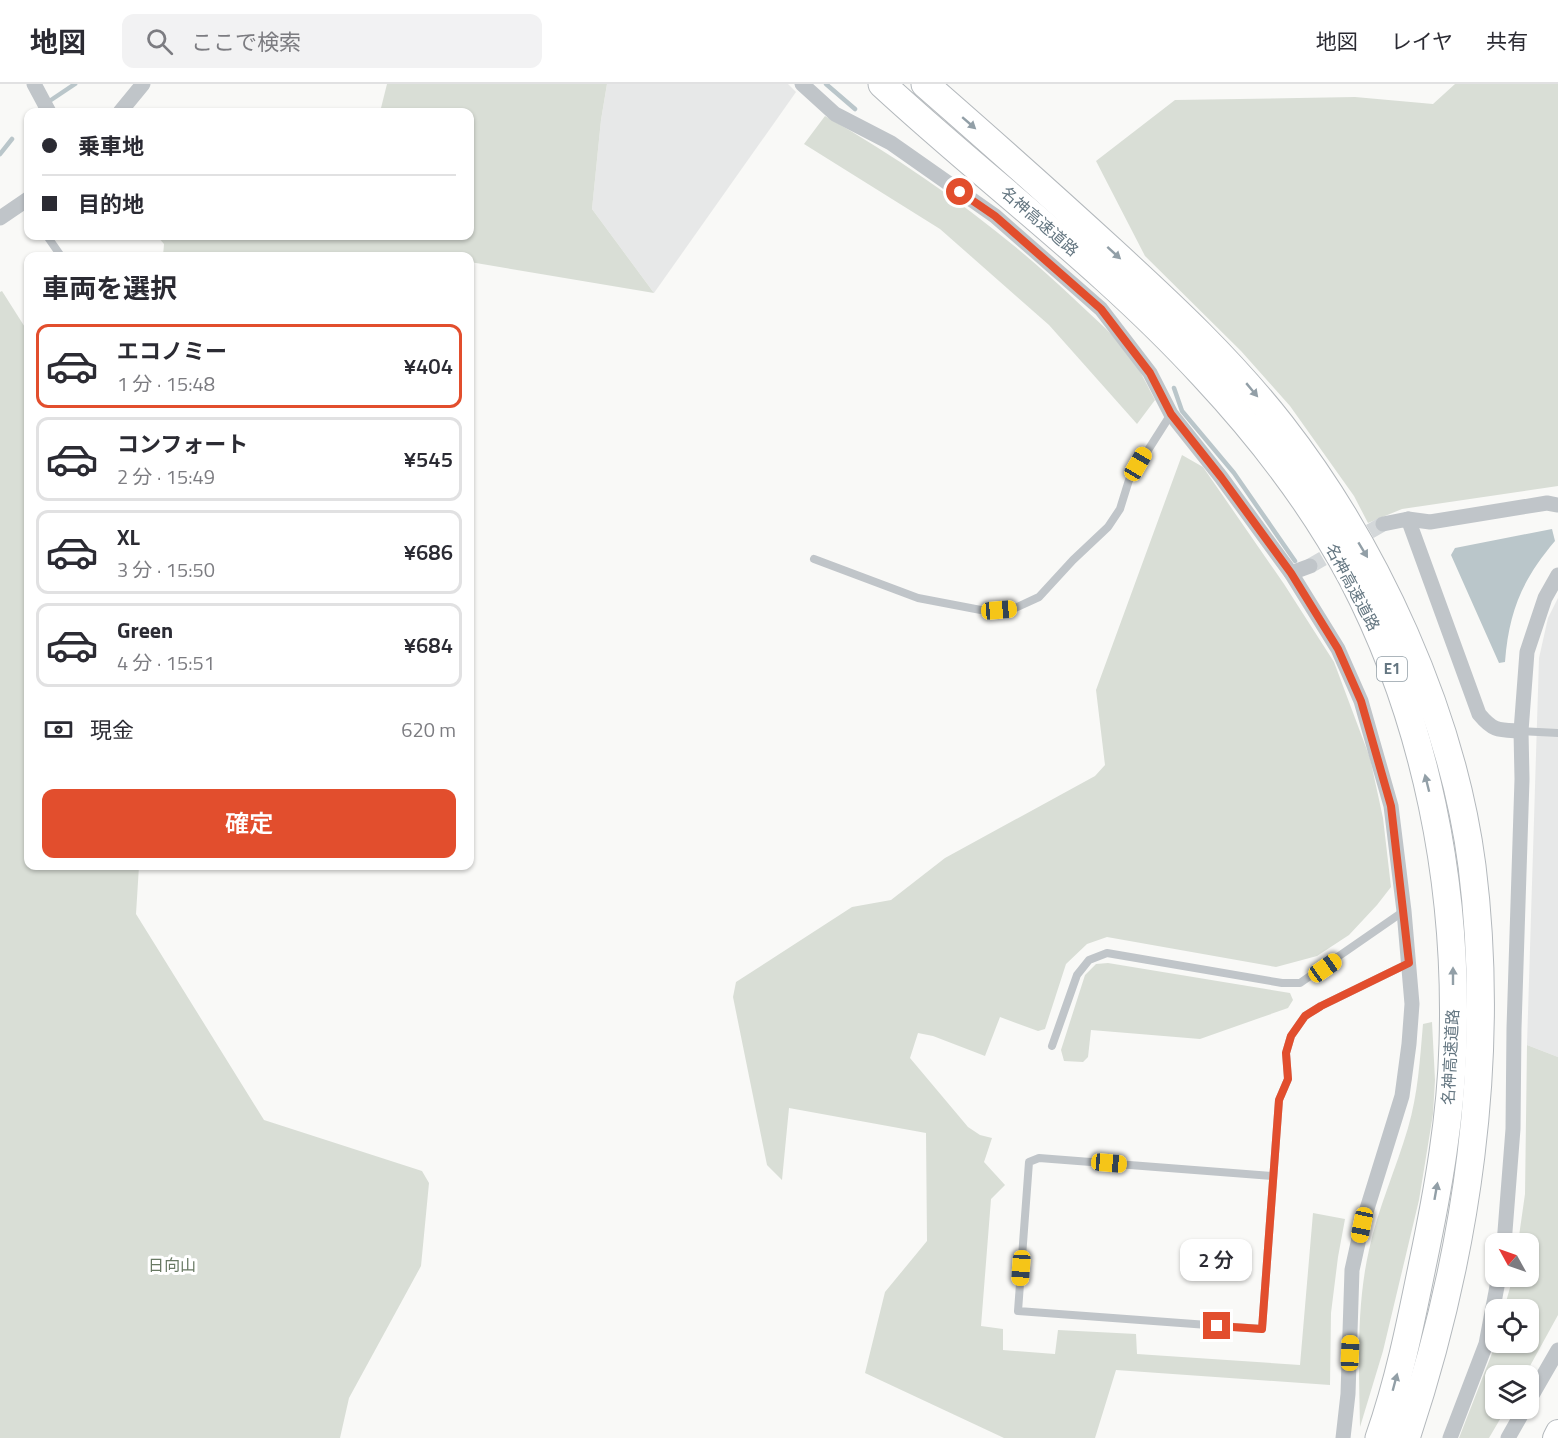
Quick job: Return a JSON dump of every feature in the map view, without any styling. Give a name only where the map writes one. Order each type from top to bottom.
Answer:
[{"type":"highway","name":"名神高速道路","points":[[882,84],[1082,258],[1154,324],[1204,375],[1261,442],[1310,511],[1351,577],[1382,643],[1410,720],[1429,790],[1444,870],[1453,957],[1453,1044],[1446,1132],[1430,1230],[1409,1328],[1379,1438]]},
{"type":"highway","name":"名神高速道路","points":[[925,84],[1057,200],[1171,305],[1224,357],[1281,425],[1331,496],[1371,563],[1404,634],[1433,708],[1455,781],[1472,864],[1480,951],[1480,1046],[1474,1136],[1459,1234],[1437,1335],[1406,1438]]},
{"type":"highway","points":[[1555,1438],[1558,1432]]},
{"type":"street","points":[[34,84],[47,108]]},
{"type":"street","points":[[123,108],[143,84]]},
{"type":"street","points":[[802,84],[836,114],[891,143],[995,216],[1101,309],[1150,373],[1171,414],[1221,477],[1291,573],[1338,649],[1361,701],[1391,806],[1404,911],[1412,1004],[1402,1096],[1362,1225],[1352,1270],[1348,1394],[1343,1438]]},
{"type":"street","points":[[0,218],[24,206]]},
{"type":"street","points":[[1383,524],[1408,519],[1430,522],[1547,502],[1558,505]]},
{"type":"street","points":[[1408,519],[1479,714],[1489,726],[1501,730],[1521,731]]},
{"type":"street","points":[[1291,573],[1310,566]]},
{"type":"street","points":[[1505,1233],[1513,1129],[1522,780],[1521,731],[1527,652],[1545,598],[1558,574]]},
{"type":"street","points":[[1450,1438],[1486,1344],[1497,1287]]},
{"type":"street","points":[[1539,1383],[1558,1350]]},
{"type":"street","points":[[1508,1438],[1519,1419]]},
{"type":"lane","points":[[814,559],[918,598],[986,611],[1012,609],[1039,597],[1108,527],[1120,509],[1129,480],[1171,414]]},
{"type":"lane","points":[[1521,731],[1558,733]]},
{"type":"lane","points":[[1052,1046],[1077,975],[1089,960],[1107,953],[1282,983],[1300,983],[1404,911]]},
{"type":"lane","points":[[1273,1176],[1039,1158],[1029,1162],[1018,1311],[1262,1329],[1279,1100],[1288,1079],[1286,1053],[1291,1036],[1305,1016],[1313,1011],[1409,963]]},
{"type":"shaded area","points":[[607,84],[788,84],[796,92],[654,293],[592,209]]},
{"type":"shaded area","points":[[1552,529],[1555,541],[1534,569],[1519,597],[1510,627],[1505,662],[1499,663],[1451,555],[1455,548]]},
{"type":"shaded area","points":[[1558,598],[1558,1057],[1527,1045],[1539,658],[1548,618]]},
{"type":"green space","points":[[387,84],[607,84],[592,209],[654,293],[474,263],[474,252],[163,252],[164,244],[160,240],[474,240],[474,108],[381,108]]},
{"type":"green space","points":[[1455,84],[1558,84],[1558,486],[1402,509],[1368,523],[1354,496],[1290,406],[1241,351],[1145,256],[1096,161],[1175,100],[1355,97],[1433,104]]},
{"type":"green space","points":[[825,116],[923,177],[985,222],[1044,271],[1104,327],[1133,360],[1155,400],[1137,424],[1049,325],[940,229],[804,144]]},
{"type":"green space","name":"日向山","points":[[2,291],[24,326],[24,870],[139,870],[136,914],[264,1120],[422,1171],[429,1183],[421,1266],[349,1398],[340,1438],[0,1438],[0,292]]},
{"type":"green space","points":[[1182,455],[1203,467],[1284,584],[1334,662],[1370,758],[1383,818],[1391,887],[1349,935],[1317,956],[1276,967],[1107,937],[1087,944],[1066,964],[1045,1029],[1038,1031],[1000,1017],[985,1056],[933,1036],[918,1033],[910,1058],[968,1127],[980,1135],[992,1138],[984,1162],[1005,1185],[991,1199],[981,1326],[1003,1329],[1003,1350],[1055,1354],[1058,1330],[1136,1334],[1137,1354],[1300,1365],[1313,1213],[1345,1219],[1331,1313],[1330,1385],[1116,1370],[1095,1438],[1004,1438],[865,1373],[885,1292],[927,1241],[926,1133],[789,1108],[782,1180],[767,1165],[733,997],[736,982],[852,907],[891,900],[945,858],[1095,776],[1105,765],[1096,690]]},
{"type":"green space","points":[[1108,963],[1290,993],[1293,1000],[1288,1008],[1200,1039],[1091,1030],[1088,1057],[1083,1062],[1064,1061],[1061,1050],[1085,975],[1096,964]]},
{"type":"green space","points":[[1432,1022],[1435,1080],[1433,1114],[1419,1200],[1383,1351],[1360,1427],[1359,1338],[1365,1272],[1377,1219],[1411,1115],[1418,1076],[1423,1024]]},
{"type":"green space","points":[[1527,1045],[1558,1057],[1558,1315],[1539,1350],[1539,1299],[1507,1299],[1510,1287],[1539,1287],[1539,1233],[1519,1233],[1525,1194]]},
{"type":"green space","points":[[1492,1353],[1537,1353],[1530,1365],[1487,1365]]},
{"type":"green space","points":[[1485,1371],[1485,1419],[1500,1419],[1489,1438],[1459,1438]]},
{"type":"waterway","points":[[51,100],[75,84]]},
{"type":"waterway","points":[[826,84],[855,109]]},
{"type":"waterway","points":[[0,154],[12,139]]},
{"type":"waterway","points":[[1174,388],[1182,411],[1234,473],[1295,561]]},
{"type":"tunnel","points":[[1310,566],[1383,524]]},
{"type":"route","points":[[960,192],[995,216],[1101,309],[1150,373],[1171,414],[1194,441],[1291,573],[1338,649],[1361,701],[1391,806],[1409,963],[1321,1006],[1305,1016],[1291,1036],[1286,1053],[1288,1079],[1279,1100],[1262,1329],[1217,1326]]}]
